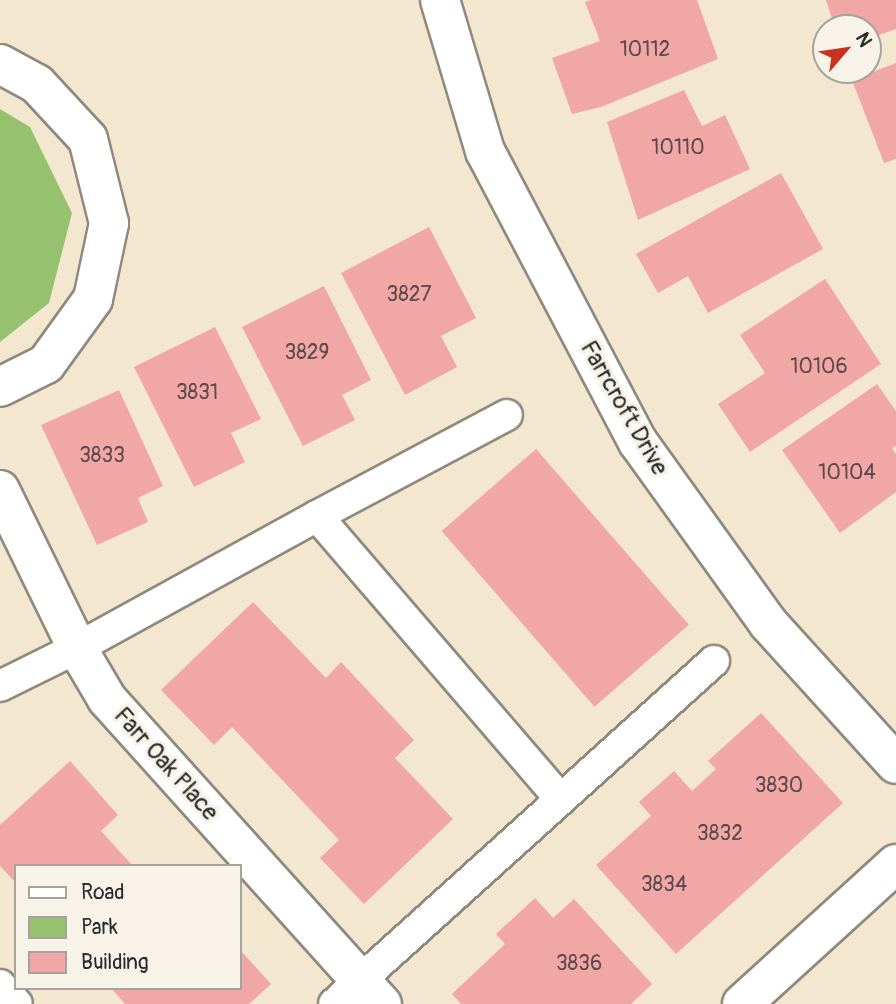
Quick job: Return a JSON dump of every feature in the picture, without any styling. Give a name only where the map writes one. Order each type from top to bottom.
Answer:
[{"type":"street","name":"Farrcroft Drive","points":[[440,0],[485,150],[638,442],[768,623],[896,764]]},
{"type":"street","points":[[0,64],[37,84],[88,139],[109,223],[93,299],[46,364],[0,387]]},
{"type":"street","name":"Farr Oak Place","points":[[0,490],[77,648],[107,699],[359,996]]},
{"type":"street","points":[[742,1004],[896,864]]},
{"type":"lane","points":[[0,686],[77,648],[507,415]]},
{"type":"lane","points":[[317,516],[560,799]]},
{"type":"lane","points":[[359,996],[560,799],[714,660]]},
{"type":"lane","points":[[0,985],[17,1004]]},
{"type":"green space","points":[[0,109],[30,127],[72,213],[49,303],[0,342]]},
{"type":"building","points":[[697,0],[718,59],[601,107],[572,114],[552,58],[600,41],[585,2]]},
{"type":"building","points":[[826,0],[896,0],[896,29],[882,34],[882,14],[830,14]]},
{"type":"building","points":[[896,63],[896,159],[884,163],[854,84],[882,84],[882,68]]},
{"type":"building","points":[[684,90],[702,126],[725,115],[750,169],[638,220],[607,122]]},
{"type":"building","points":[[781,173],[823,249],[708,313],[688,276],[658,293],[636,254]]},
{"type":"building","points":[[429,227],[476,318],[441,336],[457,367],[405,395],[341,273]]},
{"type":"building","points":[[825,279],[881,364],[750,452],[718,404],[765,373],[740,335]]},
{"type":"building","points":[[324,286],[371,380],[342,395],[355,420],[303,446],[242,327]]},
{"type":"building","points":[[215,327],[261,419],[231,433],[245,462],[194,487],[134,367]]},
{"type":"building","points":[[877,384],[896,411],[896,446],[892,448],[896,454],[896,492],[840,533],[782,450]]},
{"type":"building","points":[[119,390],[163,486],[138,498],[148,522],[97,545],[41,425]]},
{"type":"building","points":[[536,449],[689,625],[595,707],[442,531]]},
{"type":"building","points":[[253,602],[326,678],[341,662],[414,740],[395,758],[453,819],[364,904],[320,858],[339,840],[232,727],[214,745],[161,690]]},
{"type":"building","points":[[761,713],[843,803],[676,954],[596,865],[651,816],[639,802],[674,771],[692,791],[716,769],[708,761]]},
{"type":"building","points":[[70,761],[118,815],[101,831],[131,864],[14,864],[14,881],[0,866],[0,825]]},
{"type":"building","points":[[535,898],[553,918],[574,899],[652,984],[631,1004],[461,1004],[452,994],[505,944],[496,934]]},
{"type":"building","points":[[242,952],[271,984],[249,1004],[125,1004],[113,990],[242,990]]}]
